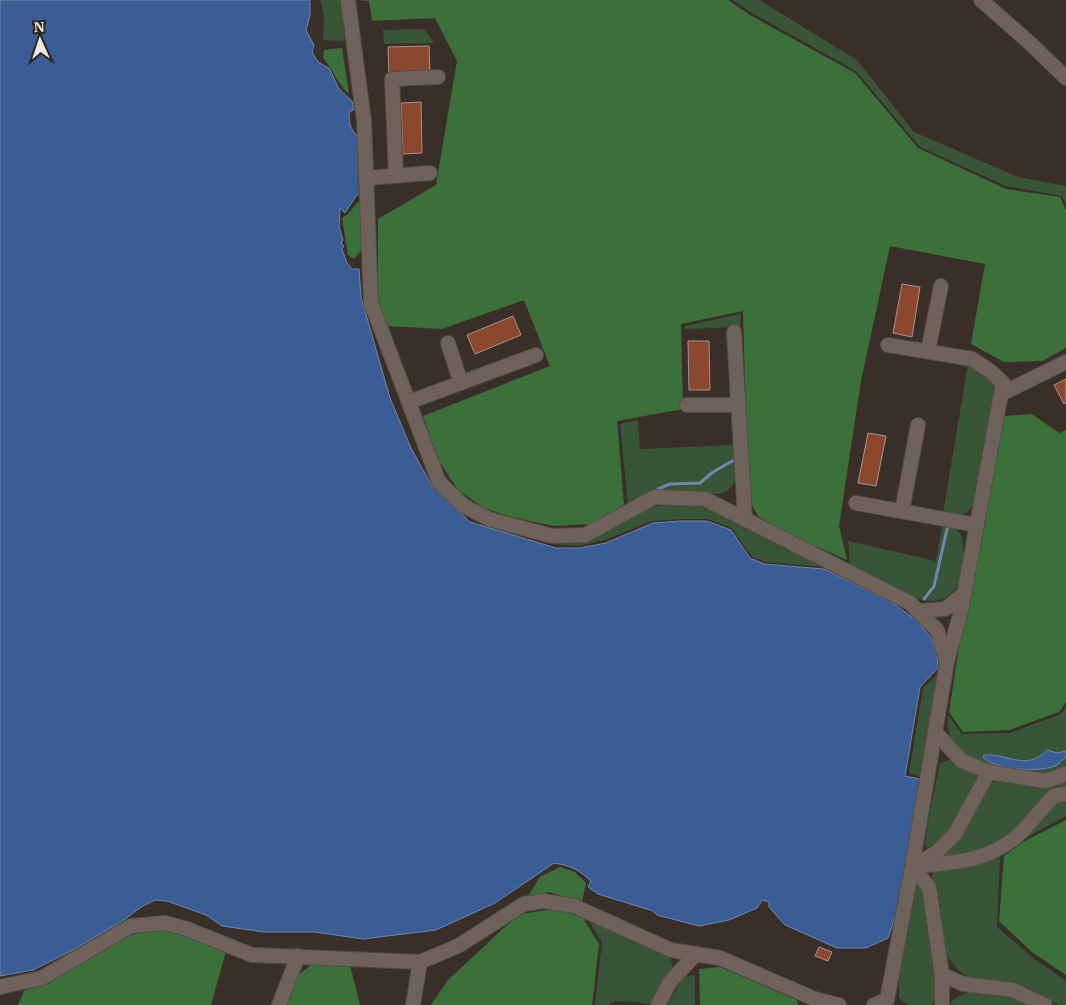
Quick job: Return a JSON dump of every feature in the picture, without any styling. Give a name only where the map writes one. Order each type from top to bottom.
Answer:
[{"type":"street","points":[[348,0],[364,121],[371,303],[439,482],[464,506],[489,519],[552,536],[585,535],[655,498],[705,499],[910,602],[937,630],[947,662]]},
{"type":"street","points":[[981,0],[1066,78]]},
{"type":"street","points":[[396,176],[392,79],[438,77]]},
{"type":"street","points":[[366,178],[430,173]]},
{"type":"street","points":[[928,351],[941,286]]},
{"type":"street","points":[[734,332],[745,519]]},
{"type":"street","points":[[448,343],[461,383]]},
{"type":"street","points":[[885,1003],[912,867],[947,662],[965,593],[1003,383],[990,370],[972,358],[888,345]]},
{"type":"street","points":[[409,402],[536,355]]},
{"type":"street","points":[[1001,394],[1066,362]]},
{"type":"street","points":[[687,405],[739,405]]},
{"type":"street","points":[[902,512],[918,425]]},
{"type":"street","points":[[856,503],[977,525]]},
{"type":"street","points":[[919,611],[945,610],[965,593]]},
{"type":"street","points":[[936,733],[962,761],[989,772],[1045,781],[1066,774]]},
{"type":"street","points":[[912,867],[937,852],[955,834],[989,772]]},
{"type":"street","points":[[912,867],[976,859],[998,850],[1018,835],[1054,796],[1066,794]]},
{"type":"street","points":[[912,867],[929,887],[942,975],[942,1005]]},
{"type":"street","points":[[0,987],[42,978],[131,926],[165,923],[187,929],[252,955],[420,962],[458,946],[524,904],[543,901],[574,906],[671,950],[720,958],[815,999],[839,1005]]},
{"type":"street","points":[[658,1005],[670,982],[696,954]]},
{"type":"street","points":[[279,1005],[298,956]]},
{"type":"street","points":[[413,1005],[420,962]]},
{"type":"street","points":[[942,975],[964,984],[1013,990],[1045,1005]]},
{"type":"green space","points":[[320,0],[341,0],[345,41],[323,40],[324,15]]},
{"type":"green space","points":[[355,0],[728,0],[750,15],[855,73],[918,148],[1006,189],[1060,197],[1066,210],[1066,348],[1042,361],[1004,362],[971,344],[985,264],[890,246],[861,381],[839,526],[847,560],[785,533],[758,516],[748,497],[743,311],[681,324],[683,409],[617,421],[624,505],[591,524],[554,526],[511,517],[484,508],[458,490],[439,461],[423,416],[550,366],[524,300],[442,329],[387,326],[378,298],[378,219],[436,185],[457,61],[435,18],[372,21],[369,1]]},
{"type":"green space","points":[[732,0],[759,0],[857,60],[914,132],[1018,177],[1066,186],[1066,205],[1062,196],[1006,186],[920,147],[856,71]]},
{"type":"green space","points":[[424,29],[434,43],[384,44],[383,30]]},
{"type":"green space","points":[[342,48],[349,94],[341,86],[323,58],[324,50]]},
{"type":"green space","points":[[362,199],[362,249],[354,259],[348,255],[342,218]]},
{"type":"green space","points":[[741,314],[740,327],[685,329],[685,326]]},
{"type":"green space","points":[[968,364],[993,381],[994,393],[973,504],[968,512],[964,514],[943,513]]},
{"type":"green space","points":[[1032,414],[1059,433],[1066,430],[1066,702],[1059,712],[1009,730],[963,732],[949,712],[961,634],[1004,416]]},
{"type":"green space","points":[[638,420],[640,449],[735,445],[736,477],[731,488],[716,494],[672,490],[661,491],[644,496],[628,504],[620,424]]},
{"type":"green space","points":[[685,504],[711,509],[735,520],[783,548],[825,567],[765,562],[752,557],[732,528],[707,519],[652,521],[605,540],[577,546],[553,544],[576,542],[647,508]]},
{"type":"green space","points":[[943,523],[957,529],[962,540],[964,556],[958,585],[950,594],[942,599],[930,601],[912,597],[850,565],[848,541],[936,561]]},
{"type":"green space","points":[[938,674],[939,685],[920,776],[909,773],[923,688]]},
{"type":"green space","points":[[1066,707],[1066,770],[1049,773],[1030,773],[990,768],[972,760],[958,749],[950,734],[948,715],[962,734],[1010,733],[1061,714]]},
{"type":"green space","points":[[953,759],[978,776],[977,783],[963,811],[950,831],[935,845],[927,848],[925,844],[929,816],[940,763]]},
{"type":"green space","points":[[1066,779],[1066,790],[1033,811],[1001,844],[948,859],[943,855],[993,782],[1002,780]]},
{"type":"green space","points":[[1059,801],[1066,801],[1066,816],[1022,840],[1046,810]]},
{"type":"green space","points":[[1066,820],[1066,975],[1032,952],[999,921],[1004,856],[1023,842]]},
{"type":"green space","points":[[1000,856],[997,927],[1033,958],[1066,981],[1066,1005],[1058,1005],[1028,988],[968,977],[959,971],[944,952],[932,877],[934,870],[990,860]]},
{"type":"green space","points":[[560,867],[575,872],[586,883],[582,902],[549,892],[528,896],[540,877]]},
{"type":"green space","points":[[916,886],[922,890],[936,982],[936,996],[932,1005],[908,1005],[899,998],[899,978]]},
{"type":"green space","points":[[556,909],[583,918],[599,944],[592,1005],[431,1005],[448,980],[519,914]]},
{"type":"green space","points":[[589,921],[669,956],[672,963],[671,975],[653,1005],[615,1001],[609,1005],[595,1005],[602,943]]},
{"type":"green space","points":[[152,929],[181,933],[226,951],[211,1005],[18,1005],[24,991],[60,976],[123,939]]},
{"type":"green space","points":[[311,965],[350,965],[360,1005],[286,1005],[297,976]]},
{"type":"green space","points":[[720,967],[797,1000],[798,1005],[700,1005],[699,969]]},
{"type":"green space","points":[[695,976],[695,1005],[667,1005],[683,978]]},
{"type":"green space","points":[[968,992],[1002,994],[1029,1005],[950,1005],[954,999]]},
{"type":"water","points":[[0,0],[310,0],[310,15],[306,30],[314,45],[312,52],[318,62],[329,68],[339,89],[352,101],[354,109],[349,113],[349,120],[351,128],[357,136],[362,191],[356,196],[345,213],[340,208],[339,227],[343,240],[341,243],[344,246],[342,249],[347,263],[352,269],[359,269],[361,297],[390,398],[411,448],[432,486],[470,522],[556,548],[579,548],[606,543],[653,523],[707,521],[731,530],[750,558],[764,564],[824,569],[891,602],[915,619],[930,636],[937,655],[938,668],[920,687],[905,776],[920,779],[897,911],[888,938],[866,948],[837,948],[785,925],[769,907],[769,902],[762,900],[757,908],[729,920],[699,926],[657,915],[653,911],[598,894],[588,887],[591,881],[578,871],[554,863],[495,903],[436,930],[363,939],[315,932],[264,932],[222,926],[206,915],[167,901],[155,900],[71,951],[33,970],[0,976]]},
{"type":"water","points":[[1047,750],[1057,753],[1066,751],[1066,757],[1057,765],[1050,767],[1018,769],[997,765],[983,757],[984,755],[993,755],[1024,761],[1032,760]]},
{"type":"building","points":[[429,46],[430,73],[389,75],[388,47]]},
{"type":"building","points":[[421,102],[422,153],[403,154],[401,103]]},
{"type":"building","points":[[902,284],[920,287],[912,337],[893,333]]},
{"type":"building","points":[[513,316],[521,335],[475,354],[467,335]]},
{"type":"building","points":[[688,341],[709,341],[710,390],[689,390]]},
{"type":"building","points":[[1066,379],[1066,403],[1064,404],[1054,385]]},
{"type":"building","points":[[868,433],[886,436],[876,486],[858,483]]},
{"type":"building","points":[[819,947],[832,952],[828,961],[815,956]]},
{"type":"waterway","points":[[655,493],[658,489],[670,484],[700,483],[713,472],[734,460]]},
{"type":"waterway","points":[[924,599],[934,586],[948,525]]}]
